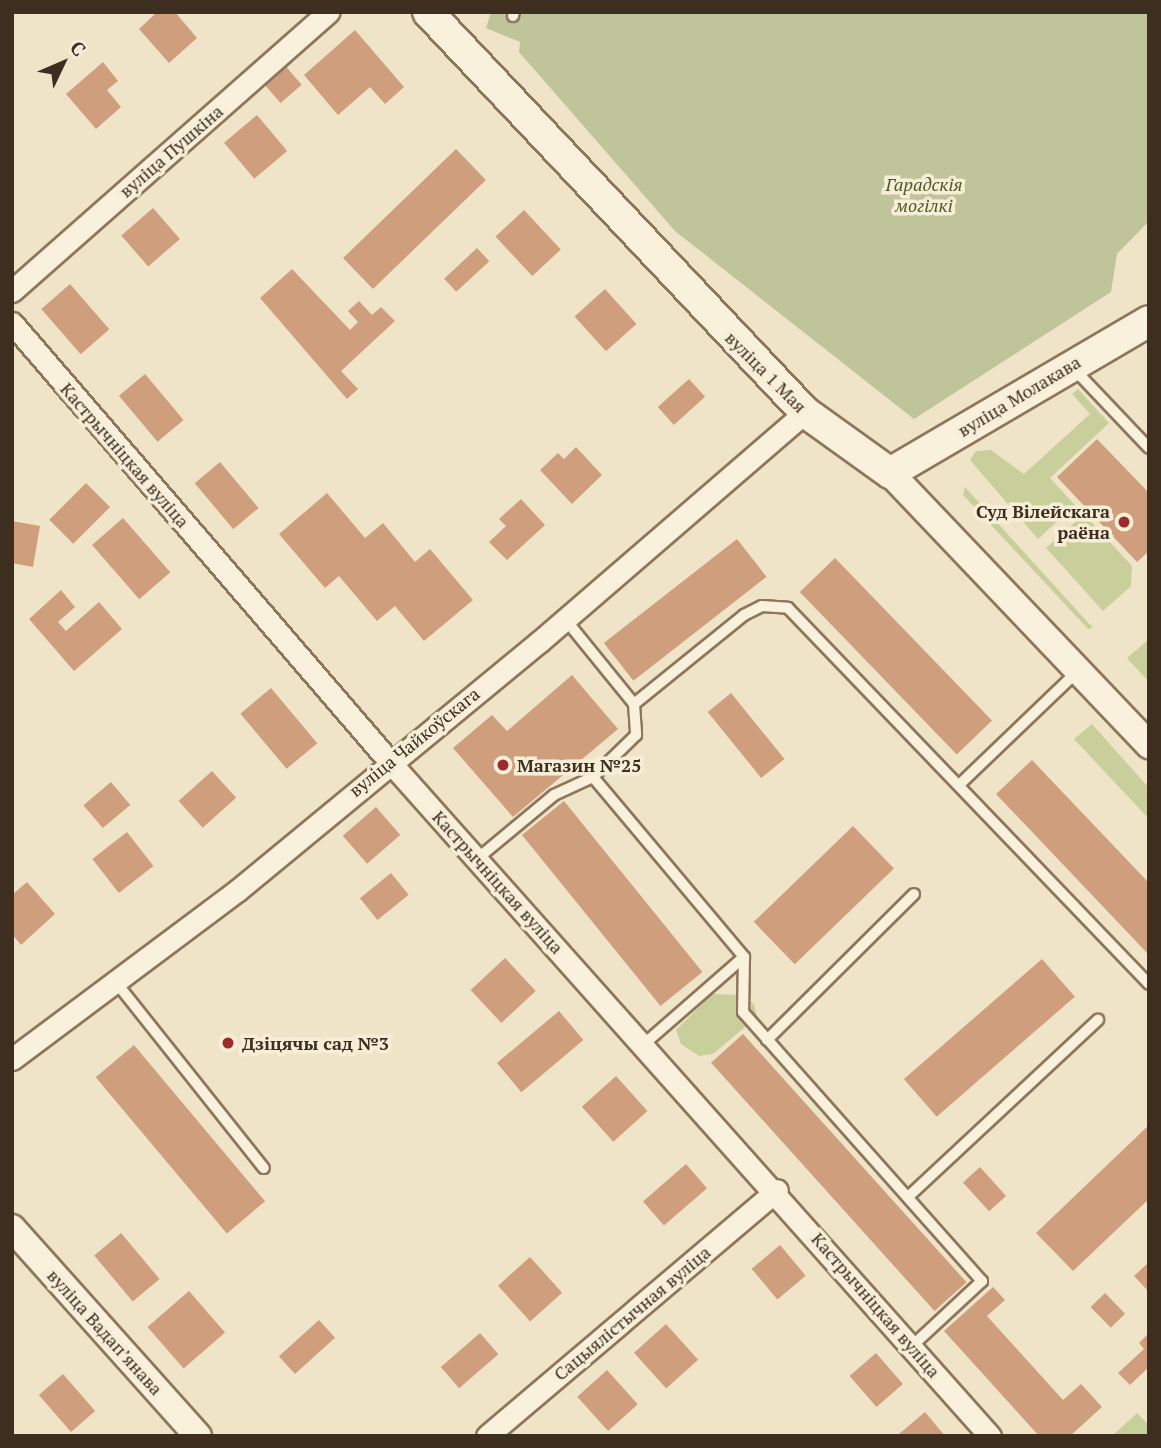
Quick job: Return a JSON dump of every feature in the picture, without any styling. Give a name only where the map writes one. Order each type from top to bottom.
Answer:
[{"type":"main road","name":"вуліца 1 Мая","points":[[428,12],[805,412],[890,473]]},
{"type":"main road","name":"вуліца Молакава","points":[[890,473],[1149,321]]},
{"type":"street","name":"вуліца Пушкіна","points":[[12,290],[329,12]]},
{"type":"street","name":"Кастрычніцкая вуліца","points":[[12,323],[389,761],[643,1045],[777,1190],[990,1436]]},
{"type":"street","name":"вуліца Чайкоўскага","points":[[12,1059],[238,890],[389,761],[565,619],[805,412]]},
{"type":"street","name":"вуліца 1 Мая","points":[[890,473],[1149,745]]},
{"type":"street","name":"Сацыялістычная вуліца","points":[[487,1436],[777,1190]]},
{"type":"street","name":"вуліца Вадапʼянава","points":[[12,1227],[198,1436]]},
{"type":"lane","points":[[1071,366],[1149,448]]},
{"type":"lane","points":[[634,704],[744,615],[762,606],[788,608],[1149,984]]},
{"type":"lane","points":[[477,859],[554,795],[593,777],[636,735],[634,704],[565,619]]},
{"type":"lane","points":[[959,785],[1079,670]]},
{"type":"lane","points":[[593,777],[744,957],[743,1012],[982,1281],[912,1346]]},
{"type":"lane","points":[[767,1040],[914,894]]},
{"type":"lane","points":[[643,1045],[744,957]]},
{"type":"lane","points":[[115,981],[264,1168]]},
{"type":"lane","points":[[908,1197],[1098,1020]]},
{"type":"green space","name":"Гарадскія могілкі","points":[[491,12],[1149,12],[1149,221],[1117,254],[1111,292],[914,419],[675,231],[519,52],[520,42],[486,28]]},
{"type":"green space","points":[[1078,389],[1109,423],[1050,478],[1075,505],[1038,539],[970,460],[976,451],[991,450],[1024,474],[1090,414],[1072,394]]},
{"type":"green space","points":[[965,487],[1093,628],[1088,629],[963,495]]},
{"type":"green space","points":[[1084,514],[1132,566],[1131,586],[1103,611],[1046,548]]},
{"type":"green space","points":[[1149,639],[1149,682],[1127,658]]},
{"type":"green space","points":[[1092,724],[1149,788],[1149,819],[1074,739]]},
{"type":"green space","points":[[712,994],[742,995],[754,1004],[757,1017],[713,1054],[699,1056],[681,1044],[676,1030]]},
{"type":"green space","points":[[1137,1413],[1149,1425],[1149,1436],[1112,1436]]},
{"type":"building","points":[[157,12],[175,12],[197,38],[169,63],[139,29]]},
{"type":"building","points":[[355,30],[404,87],[385,104],[370,87],[338,115],[304,75]]},
{"type":"building","points":[[103,62],[118,81],[107,90],[121,107],[96,129],[66,94]]},
{"type":"building","points":[[282,62],[302,85],[281,103],[261,80]]},
{"type":"building","points":[[257,115],[287,151],[254,179],[224,143]]},
{"type":"building","points":[[456,149],[486,180],[373,289],[343,258]]},
{"type":"building","points":[[153,208],[180,239],[148,266],[121,236]]},
{"type":"building","points":[[524,210],[561,249],[532,276],[495,237]]},
{"type":"building","points":[[477,248],[489,261],[456,292],[444,279]]},
{"type":"building","points":[[292,269],[350,330],[358,322],[348,311],[359,301],[372,315],[381,307],[395,321],[341,371],[358,389],[347,399],[260,298]]},
{"type":"building","points":[[70,284],[109,329],[81,354],[41,309]]},
{"type":"building","points":[[605,289],[636,324],[606,351],[575,316]]},
{"type":"building","points":[[145,374],[184,420],[158,442],[119,396]]},
{"type":"building","points":[[689,379],[705,397],[674,425],[658,407]]},
{"type":"building","name":"Суд Вілейскага раёна","points":[[1097,439],[1149,493],[1149,551],[1137,562],[1057,477]]},
{"type":"building","points":[[576,447],[602,475],[572,504],[540,470],[558,453],[564,459]]},
{"type":"building","points":[[220,462],[259,508],[233,529],[195,483]]},
{"type":"building","points":[[86,483],[110,507],[73,544],[49,520]]},
{"type":"building","points":[[327,493],[365,538],[383,523],[415,562],[430,549],[473,600],[424,641],[395,606],[377,621],[339,576],[325,588],[279,534]]},
{"type":"building","points":[[521,499],[545,525],[507,560],[489,542],[506,526],[499,519]]},
{"type":"building","points":[[123,518],[170,572],[139,599],[92,545]]},
{"type":"building","points":[[12,521],[40,526],[33,567],[12,563]]},
{"type":"building","points":[[737,539],[767,577],[633,681],[604,643]]},
{"type":"building","points":[[835,558],[992,721],[957,755],[800,592]]},
{"type":"building","points":[[61,590],[75,607],[58,622],[66,631],[99,602],[122,629],[74,671],[29,619]]},
{"type":"building","points":[[572,675],[618,729],[513,817],[453,748],[492,715],[507,731]]},
{"type":"building","points":[[271,688],[317,743],[287,769],[240,714]]},
{"type":"building","points":[[731,693],[784,759],[761,778],[708,712]]},
{"type":"building","points":[[1032,760],[1149,883],[1149,955],[996,794]]},
{"type":"building","points":[[212,771],[236,798],[203,828],[179,801]]},
{"type":"building","points":[[111,782],[130,805],[103,828],[83,805]]},
{"type":"building","points":[[564,801],[702,972],[660,1006],[522,835]]},
{"type":"building","points":[[376,807],[400,835],[367,864],[343,836]]},
{"type":"building","points":[[853,826],[894,868],[795,964],[754,922]]},
{"type":"building","points":[[127,832],[153,866],[119,893],[92,859]]},
{"type":"building","points":[[391,873],[409,895],[378,920],[360,898]]},
{"type":"building","points":[[27,882],[55,914],[21,945],[12,934],[12,895]]},
{"type":"building","points":[[505,958],[536,991],[501,1023],[471,990]]},
{"type":"building","points":[[1042,959],[1075,997],[937,1117],[904,1079]]},
{"type":"building","points":[[559,1011],[583,1040],[521,1092],[497,1063]]},
{"type":"building","points":[[743,1034],[966,1282],[935,1311],[711,1063]]},
{"type":"building","points":[[134,1045],[265,1201],[227,1233],[96,1077]]},
{"type":"building","points":[[616,1076],[647,1111],[613,1142],[582,1107]]},
{"type":"building","points":[[1149,1125],[1149,1199],[1073,1271],[1036,1233]]},
{"type":"building","points":[[686,1164],[707,1188],[664,1226],[643,1201]]},
{"type":"building","points":[[980,1167],[1006,1196],[989,1211],[963,1182]]},
{"type":"building","points":[[121,1233],[160,1279],[133,1301],[94,1255]]},
{"type":"building","points":[[780,1245],[806,1276],[777,1299],[752,1269]]},
{"type":"building","points":[[530,1257],[562,1293],[530,1321],[498,1286]]},
{"type":"building","points":[[1149,1262],[1149,1292],[1134,1276]]},
{"type":"building","points":[[993,1287],[1005,1300],[987,1316],[1063,1400],[1081,1384],[1102,1407],[1070,1436],[1039,1436],[944,1331]]},
{"type":"building","points":[[189,1291],[225,1333],[184,1369],[147,1327]]},
{"type":"building","points":[[1105,1293],[1125,1314],[1111,1328],[1091,1307]]},
{"type":"building","points":[[319,1320],[335,1338],[295,1374],[279,1356]]},
{"type":"building","points":[[666,1324],[698,1360],[666,1388],[634,1353]]},
{"type":"building","points":[[480,1333],[498,1354],[459,1388],[441,1367]]},
{"type":"building","points":[[1149,1333],[1149,1367],[1130,1385],[1118,1373],[1144,1349],[1139,1343]]},
{"type":"building","points":[[876,1353],[903,1384],[876,1407],[850,1376]]},
{"type":"building","points":[[607,1370],[638,1404],[608,1431],[577,1397]]},
{"type":"building","points":[[63,1374],[95,1411],[71,1432],[39,1395]]},
{"type":"building","points":[[925,1412],[945,1436],[900,1436],[899,1434]]},
{"type":"place","name":"Суд Вілейскага раёна","points":[[1124,522]]},
{"type":"place","name":"Магазин №25","points":[[503,765]]},
{"type":"place","name":"Дзіцячы сад №3","points":[[228,1043]]}]
